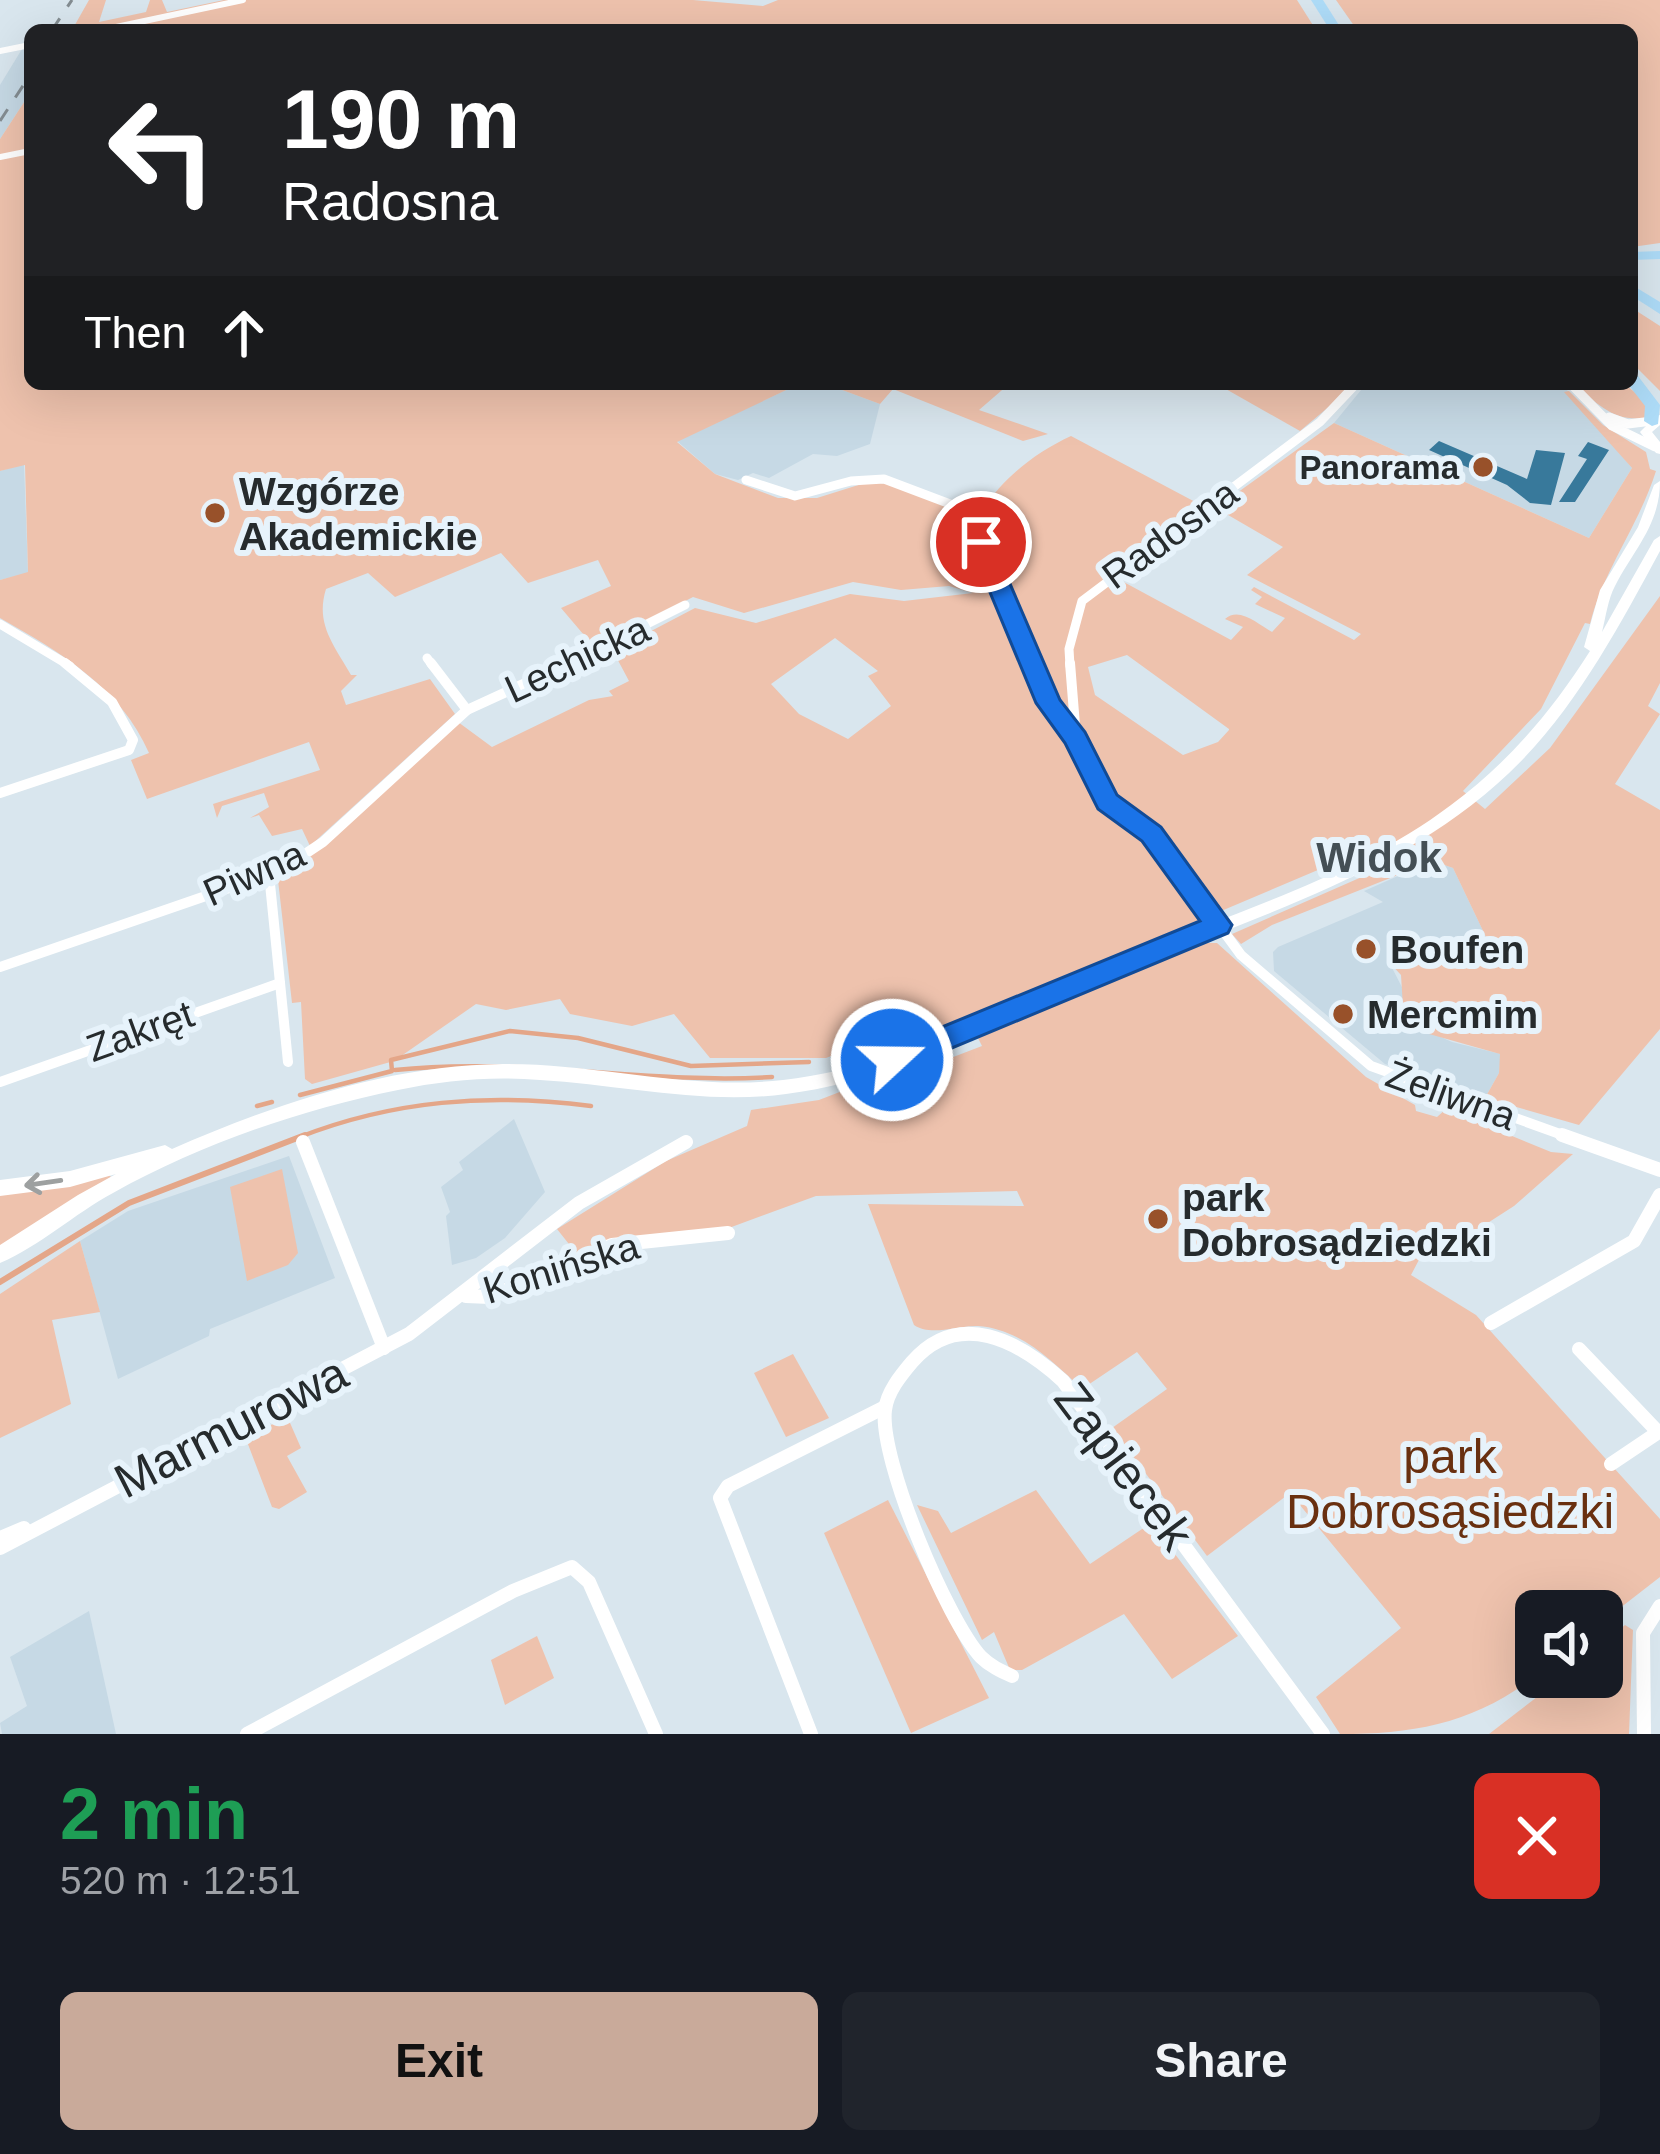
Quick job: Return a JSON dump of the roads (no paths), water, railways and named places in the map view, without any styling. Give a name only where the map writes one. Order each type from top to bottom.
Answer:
[{"type":"highway","points":[[1638,386],[1653,406],[1655,420]]},
{"type":"main road","points":[[1655,420],[1646,433],[1658,449]]},
{"type":"main road","points":[[1582,666],[1606,590],[1644,527],[1660,485]]},
{"type":"main road","points":[[0,1188],[70,1179],[358,1092],[445,1075],[545,1073],[671,1089],[748,1091],[822,1081],[918,1051],[1369,861],[1456,810],[1530,744],[1660,540]]},
{"type":"main road","points":[[0,1255],[115,1183],[237,1132]]},
{"type":"street","points":[[130,24],[243,0]]},
{"type":"street","name":"Radosna","points":[[1218,925],[1152,834],[1108,802],[1076,738],[1069,649],[1082,601],[1320,422],[1350,390]]},
{"type":"street","points":[[1576,390],[1616,428],[1658,449]]},
{"type":"street","points":[[1587,400],[1620,422],[1655,420]]},
{"type":"street","points":[[746,480],[802,496],[862,479],[917,487],[948,500],[969,518],[1048,703],[1076,738]]},
{"type":"street","name":"Lechicka","points":[[467,710],[685,605]]},
{"type":"street","points":[[0,624],[85,680],[124,718],[133,740],[130,750],[0,794]]},
{"type":"street","points":[[427,658],[467,710]]},
{"type":"street","name":"Piwna","points":[[0,967],[268,874],[322,842],[467,710]]},
{"type":"street","points":[[268,874],[288,1062]]},
{"type":"street","name":"Żeliwna","points":[[1218,925],[1241,955],[1380,1071],[1660,1170]]},
{"type":"street","name":"Zakręt","points":[[0,1082],[280,982]]},
{"type":"street","name":"Marmurowa","points":[[303,1142],[384,1348]]},
{"type":"street","points":[[466,1296],[580,1203],[686,1142]]},
{"type":"street","points":[[1491,1323],[1634,1241],[1660,1195]]},
{"type":"street","name":"Konińska","points":[[466,1296],[490,1297],[612,1245],[728,1233]]},
{"type":"street","name":"Marmurowa","points":[[0,1548],[384,1348],[466,1296]]},
{"type":"street","name":"Zapiecek","points":[[885,1407],[913,1360],[933,1340],[969,1331],[1023,1346],[1086,1409],[1323,1734]]},
{"type":"street","points":[[1579,1349],[1659,1431],[1611,1464]]},
{"type":"street","points":[[812,1734],[720,1498],[728,1486],[885,1407],[888,1456],[902,1494],[975,1651],[1012,1676]]},
{"type":"street","name":"Marmurowa","points":[[0,1538],[77,1506]]},
{"type":"street","points":[[248,1734],[292,1705],[562,1569],[584,1574],[655,1734]]},
{"type":"street","points":[[1644,1734],[1653,1626],[1660,1606]]},
{"type":"waterway","points":[[300,1095],[392,1071],[391,1060],[510,1031],[578,1038],[691,1066],[809,1062]]},
{"type":"waterway","points":[[395,1070],[489,1066],[678,1077],[772,1077]]},
{"type":"waterway","points":[[301,1137],[369,1115],[442,1103],[516,1100],[591,1106]]},
{"type":"waterway","points":[[257,1106],[272,1102]]},
{"type":"waterway","points":[[301,1137],[305,1135]]},
{"type":"waterway","points":[[0,1282],[129,1203],[301,1137]]},
{"type":"railway","points":[[56,24],[72,0]]},
{"type":"railway","points":[[0,121],[24,84]]},
{"type":"place","name":"Panorama","points":[[1483,467]]},
{"type":"place","name":"Wzgórze Akademickie","points":[[215,513]]},
{"type":"place","name":"Boufen","points":[[1366,949]]},
{"type":"place","name":"Mercmim","points":[[1343,1014]]},
{"type":"place","name":"park Dobrosądziedzki","points":[[1158,1219]]},
{"type":"district","name":"Widok","points":[[1379,857]]},
{"type":"park label","name":"park Dobrosąsiedzki","points":[[1450,1484]]}]
